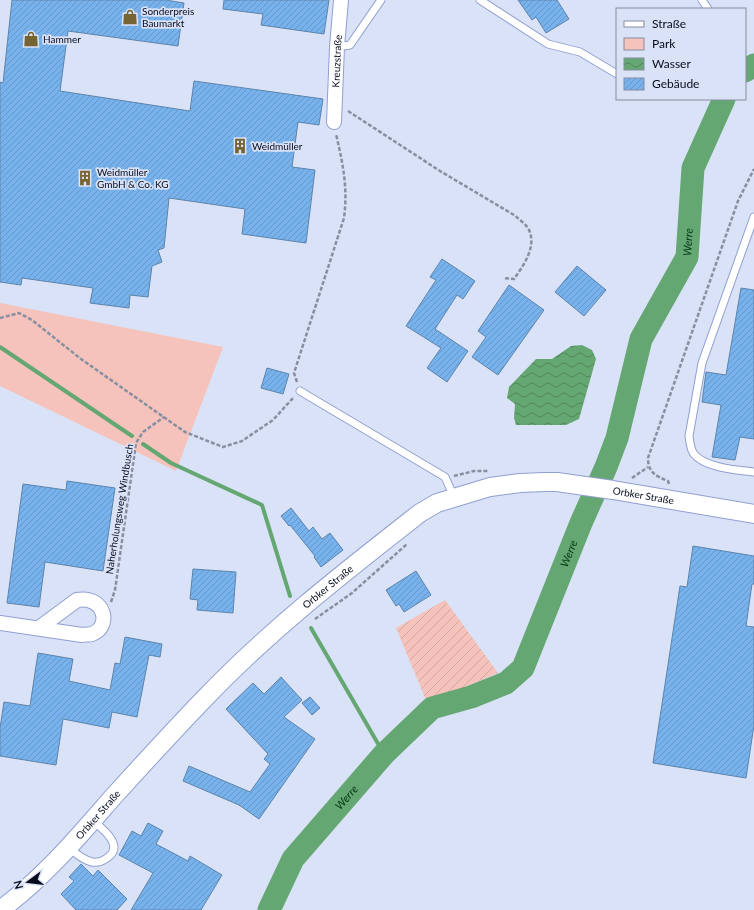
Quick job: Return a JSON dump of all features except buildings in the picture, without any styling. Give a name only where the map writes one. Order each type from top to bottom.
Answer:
[{"type":"street","name":"Kreuzstraße","points":[[334,122],[337,47],[341,0]]},
{"type":"street","name":"Orbker Straße","points":[[0,910],[21,894],[68,847],[206,696],[246,657],[287,620],[420,513],[436,503],[490,487],[520,482],[557,482],[754,514]]},
{"type":"street","points":[[0,623],[82,635],[92,634],[99,629],[103,621],[101,609],[98,604],[92,601],[85,599],[77,600],[39,628]]},
{"type":"lane","points":[[337,47],[350,45],[381,0]]},
{"type":"lane","points":[[480,0],[548,44],[580,52],[616,73]]},
{"type":"lane","points":[[754,217],[702,362],[689,436],[690,446],[694,455],[712,466],[754,472]]},
{"type":"lane","points":[[300,391],[445,474],[454,497]]},
{"type":"lane","points":[[68,847],[92,862],[105,860],[110,856],[113,849],[113,842],[109,835],[92,821]]},
{"type":"path","points":[[347,110],[440,171],[514,214],[523,223],[529,230],[531,240],[530,251],[526,262],[514,279],[503,278]]},
{"type":"path","points":[[0,318],[19,313],[32,320],[81,359],[185,432],[223,447],[242,441],[273,420],[300,391],[294,373],[344,218],[346,198],[343,161],[334,122]]},
{"type":"path","points":[[675,502],[668,481],[655,476],[648,466],[648,458],[736,208],[754,169]]},
{"type":"path","name":"Naherholungsweg Windbusch","points":[[101,609],[111,602],[115,590],[136,443],[143,432],[164,417]]},
{"type":"path","points":[[642,470],[648,466]]},
{"type":"path","points":[[326,611],[352,593],[406,546],[410,540]]},
{"type":"green space","points":[[0,303],[223,347],[176,471],[0,386]]},
{"type":"green space","points":[[445,600],[498,673],[460,689],[426,700],[396,628]]},
{"type":"water","points":[[582,345],[592,350],[596,359],[579,419],[566,425],[516,425],[514,418],[515,404],[507,398],[509,387],[536,359],[552,359],[571,346]]},
{"type":"waterway","name":"Werre","points":[[746,70],[754,65]]},
{"type":"waterway","name":"Werre","points":[[269,910],[293,859],[384,754],[432,708],[471,697],[506,683],[523,668],[617,438],[641,339],[687,257],[693,168],[724,100]]},
{"type":"waterway","points":[[0,347],[132,436]]},
{"type":"waterway","points":[[143,444],[171,463],[262,505],[290,596]]},
{"type":"waterway","points":[[311,628],[384,754]]},
{"type":"place","name":"Sonderpreis Baumarkt","points":[[130,17]]},
{"type":"place","name":"Hammer","points":[[31,39]]},
{"type":"place","name":"Weidmüller","points":[[240,146]]},
{"type":"place","name":"Weidmüller GmbH & Co. KG","points":[[85,178]]}]
